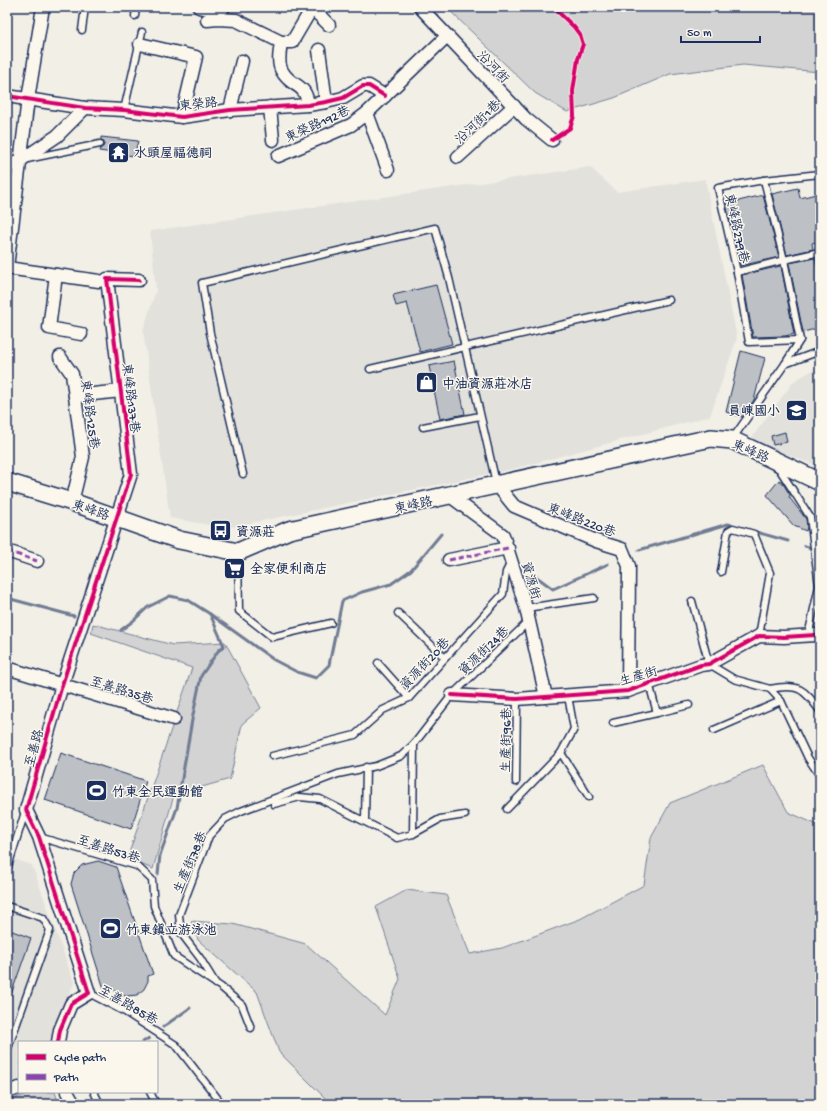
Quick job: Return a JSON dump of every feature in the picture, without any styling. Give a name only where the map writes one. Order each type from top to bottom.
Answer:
[{"type":"main road","name":"東峰路","points":[[7,482],[72,502],[179,540],[238,552],[289,530],[711,438],[732,440],[820,482]]},
{"type":"street","points":[[43,7],[28,99],[7,267],[103,280],[139,280]]},
{"type":"street","points":[[199,7],[220,8]]},
{"type":"street","name":"沿河街","points":[[420,7],[526,119],[552,140]]},
{"type":"street","points":[[207,20],[236,20],[281,42],[292,42],[311,8],[329,25]]},
{"type":"street","points":[[385,96],[447,36]]},
{"type":"street","points":[[281,42],[279,57],[281,71],[292,83],[303,89],[308,96],[308,105]]},
{"type":"street","points":[[140,44],[196,57],[182,117]]},
{"type":"street","points":[[319,50],[326,102]]},
{"type":"street","points":[[230,110],[242,61]]},
{"type":"street","name":"東榮路","points":[[7,96],[85,108],[124,110],[182,117],[230,110],[308,105],[326,102],[344,98],[363,86],[369,86],[385,96]]},
{"type":"street","name":"東榮路192巷","points":[[278,156],[351,126],[385,96]]},
{"type":"street","name":"沿河街1巷","points":[[458,156],[514,106]]},
{"type":"street","points":[[270,107],[273,140]]},
{"type":"street","points":[[7,167],[21,160],[58,136],[85,108]]},
{"type":"street","name":"東榮路192巷","points":[[367,113],[388,170]]},
{"type":"street","points":[[56,274],[49,328],[80,334]]},
{"type":"street","name":"東峰路137巷","points":[[103,280],[121,391],[131,474],[116,518]]},
{"type":"street","name":"東峰路125巷","points":[[60,357],[72,374],[83,457],[72,502]]},
{"type":"street","name":"東峰路137巷","points":[[75,396],[121,391]]},
{"type":"street","name":"東峰路220巷","points":[[496,485],[514,506],[596,541],[622,549],[629,566],[628,691]]},
{"type":"street","name":"資源街","points":[[450,496],[503,535],[526,608],[546,697]]},
{"type":"street","name":"至善路","points":[[26,810],[62,685],[116,518]]},
{"type":"street","points":[[449,560],[508,548]]},
{"type":"street","points":[[7,551],[37,561]]},
{"type":"street","points":[[759,636],[814,636]]},
{"type":"street","name":"生產街","points":[[452,696],[516,699],[628,691],[701,665],[709,664],[759,636]]},
{"type":"street","name":"至善路35巷","points":[[7,668],[174,719]]},
{"type":"street","points":[[26,810],[39,837],[89,993],[71,1004],[60,1030],[58,1041]]},
{"type":"street","points":[[7,1092],[18,1088]]},
{"type":"street","points":[[68,1093],[74,1104]]},
{"type":"lane","points":[[82,30],[84,7]]},
{"type":"lane","points":[[135,16],[136,7]]},
{"type":"lane","points":[[124,110],[142,32]]},
{"type":"lane","points":[[21,160],[42,157],[100,144]]},
{"type":"lane","name":"東峰路279巷","points":[[800,340],[749,342],[737,272],[718,188],[764,180],[820,174]]},
{"type":"lane","points":[[732,440],[800,340],[784,260],[764,180]]},
{"type":"lane","points":[[243,474],[210,333],[202,284],[435,228],[449,278],[496,485]]},
{"type":"lane","name":"東峰路279巷","points":[[737,272],[820,252]]},
{"type":"lane","points":[[370,369],[669,300]]},
{"type":"lane","points":[[785,364],[820,351]]},
{"type":"lane","points":[[423,427],[480,416]]},
{"type":"lane","points":[[773,459],[810,517],[819,586],[814,636]]},
{"type":"lane","points":[[721,572],[728,531],[732,528],[754,534],[770,573],[759,636]]},
{"type":"lane","points":[[238,552],[239,611],[272,637],[331,623]]},
{"type":"lane","name":"資源街20巷","points":[[272,756],[355,735],[383,710],[409,698],[503,594],[506,572],[512,561]]},
{"type":"lane","points":[[526,608],[594,598]]},
{"type":"lane","points":[[692,601],[709,664],[734,679],[770,689],[783,687],[797,688],[807,694],[820,711]]},
{"type":"lane","points":[[398,613],[445,658]]},
{"type":"lane","name":"資源街24巷","points":[[452,696],[529,621]]},
{"type":"lane","points":[[378,663],[409,698]]},
{"type":"lane","points":[[649,683],[657,713]]},
{"type":"lane","points":[[770,689],[781,701],[808,758],[820,776]]},
{"type":"lane","name":"生產街78巷","points":[[218,985],[181,933],[179,915],[210,836],[225,819],[242,811],[338,774],[376,766],[401,756],[414,744],[452,696]]},
{"type":"lane","points":[[507,809],[561,753],[574,729],[568,696]]},
{"type":"lane","name":"生產街96巷","points":[[516,699],[516,782]]},
{"type":"lane","points":[[714,730],[781,701]]},
{"type":"lane","points":[[613,724],[689,705]]},
{"type":"lane","points":[[413,834],[414,744]]},
{"type":"lane","points":[[561,753],[589,797]]},
{"type":"lane","points":[[365,820],[366,767]]},
{"type":"lane","points":[[274,804],[300,797],[320,799],[365,820],[397,838],[413,834],[440,819],[465,815]]},
{"type":"lane","points":[[7,870],[26,810]]},
{"type":"lane","name":"至善路53巷","points":[[39,837],[137,866],[152,880],[154,906],[174,956],[218,985]]},
{"type":"lane","points":[[7,906],[43,918],[50,930],[7,1050]]},
{"type":"lane","points":[[218,985],[242,1005],[251,1028]]},
{"type":"lane","name":"至善路85巷","points":[[89,993],[125,1012],[176,1045],[222,1104]]},
{"type":"lane","points":[[94,1093],[100,1104]]},
{"type":"lane","points":[[150,1093],[156,1104]]},
{"type":"shaded area","points":[[446,7],[820,7],[820,72],[743,65],[670,74],[614,98],[567,112],[535,93]]},
{"type":"shaded area","points":[[590,167],[617,192],[705,179],[737,338],[710,416],[513,469],[227,528],[170,518],[143,331],[156,290],[150,231]]},
{"type":"shaded area","name":"員崠國小","points":[[820,366],[820,467],[750,440],[794,381]]},
{"type":"shaded area","points":[[93,624],[173,645],[225,642],[261,708],[242,724],[230,779],[174,795],[153,869],[127,859],[192,668],[91,633]]},
{"type":"shaded area","points":[[763,765],[788,812],[820,826],[820,1104],[331,1104],[279,1052],[257,992],[198,940],[191,921],[233,924],[306,944],[385,1015],[400,979],[376,907],[407,890],[446,895],[470,954],[502,948],[580,919],[644,885],[651,838],[670,803]]},
{"type":"shaded area","points":[[7,857],[32,865],[74,982],[55,1041],[18,1041],[18,1083],[7,1087]]},
{"type":"shaded area","points":[[32,1093],[55,1093],[59,1104],[7,1104],[7,1101]]},
{"type":"building","points":[[101,137],[138,141],[134,156],[99,151],[104,145],[104,141],[101,140]]},
{"type":"building","points":[[798,188],[800,198],[820,193],[820,241],[812,243],[813,249],[787,255],[772,194]]},
{"type":"building","points":[[763,195],[779,257],[740,266],[726,204]]},
{"type":"building","points":[[815,258],[817,267],[820,266],[820,328],[803,332],[789,263]]},
{"type":"building","points":[[781,266],[794,334],[785,336],[753,337],[742,275]]},
{"type":"building","points":[[436,285],[452,344],[420,352],[407,303],[396,306],[393,295]]},
{"type":"building","points":[[741,351],[765,358],[754,400],[742,417],[726,412]]},
{"type":"building","points":[[454,361],[465,414],[440,419],[429,366]]},
{"type":"building","points":[[785,432],[787,442],[773,445],[771,436]]},
{"type":"building","points":[[779,480],[782,482],[790,495],[789,497],[806,519],[806,531],[794,526],[767,495]]},
{"type":"building","name":"竹東全民運動館","points":[[61,753],[146,781],[131,829],[45,800]]},
{"type":"building","name":"竹東鎮立游泳池","points":[[98,861],[116,867],[153,974],[148,976],[148,981],[144,989],[137,995],[118,995],[112,987],[104,989],[71,884],[74,873],[82,865]]},
{"type":"building","points":[[7,929],[31,938],[8,1003],[7,1003]]},
{"type":"waterway","points":[[639,550],[728,524],[788,541]]},
{"type":"waterway","points":[[121,630],[148,607],[170,596],[188,600],[274,660],[297,672],[316,678],[329,665],[342,601],[362,592],[391,584],[411,570],[441,534]]},
{"type":"waterway","points":[[805,546],[820,548]]},
{"type":"waterway","points":[[534,575],[553,589],[608,564]]},
{"type":"waterway","points":[[7,598],[74,616]]},
{"type":"waterway","points":[[158,874],[160,855],[177,808],[201,676],[218,651],[224,646],[210,614]]},
{"type":"waterway","points":[[163,1027],[190,1008]]},
{"type":"waterway","points":[[144,1041],[149,1038]]},
{"type":"marked path","points":[[449,560],[508,548]]},
{"type":"marked path","points":[[7,551],[37,561]]},
{"type":"cycle path","points":[[552,140],[570,128],[574,116],[573,91],[578,59],[583,44],[580,35],[574,27],[553,7]]},
{"type":"cycle path","points":[[7,96],[85,108],[124,110],[182,117],[230,110],[308,105],[326,102],[343,98],[363,86],[369,86],[385,96]]},
{"type":"cycle path","points":[[58,1041],[60,1030],[71,1004],[89,993],[39,837],[26,810],[62,685],[131,474],[107,279],[139,280]]},
{"type":"cycle path","points":[[452,695],[517,699],[628,691],[701,665],[709,664],[759,636],[820,636]]},
{"type":"place","name":"水頭屋福德祠","points":[[118,152]]},
{"type":"place","name":"中油資源莊冰店","points":[[427,383]]},
{"type":"place","name":"員崠國小","points":[[796,410]]},
{"type":"place","name":"資源莊","points":[[220,531]]},
{"type":"place","name":"全家便利商店","points":[[235,568]]},
{"type":"place","name":"竹東全民運動館","points":[[96,791]]},
{"type":"place","name":"竹東鎮立游泳池","points":[[111,929]]}]
